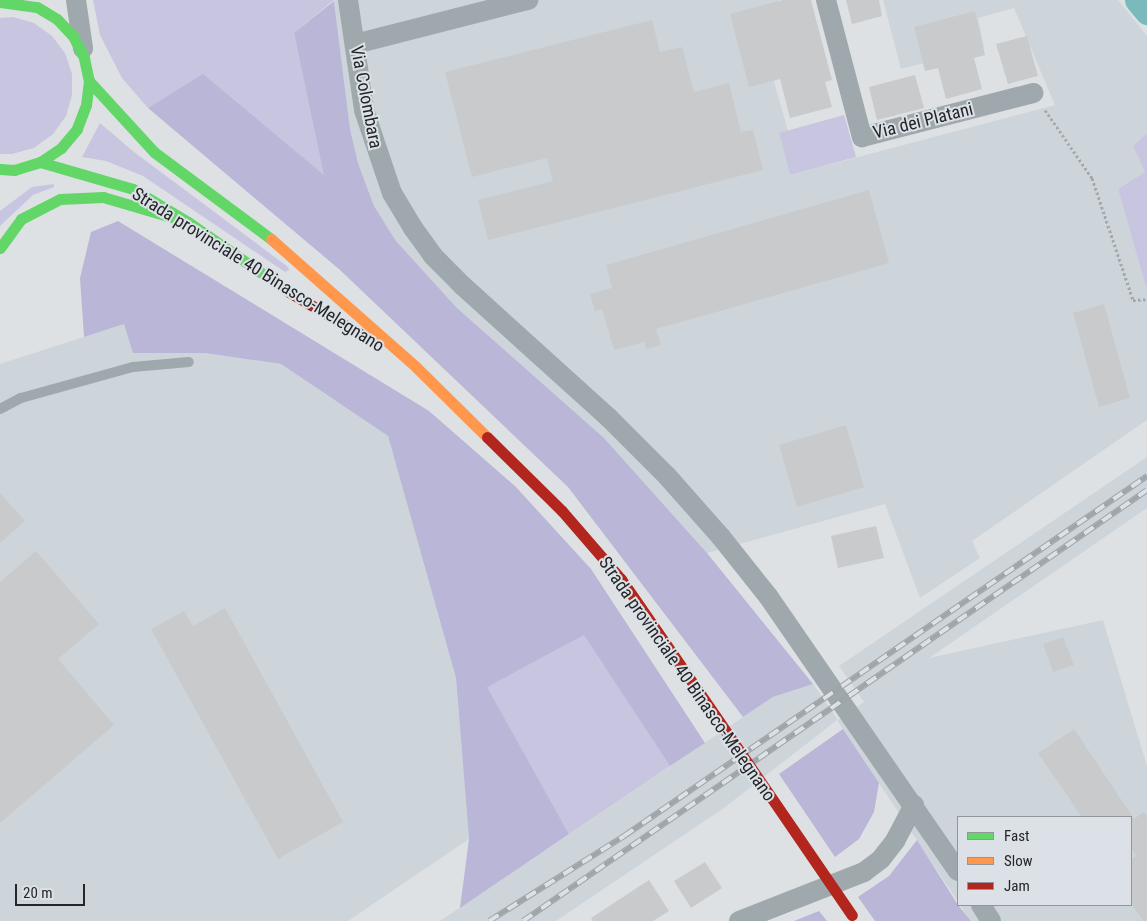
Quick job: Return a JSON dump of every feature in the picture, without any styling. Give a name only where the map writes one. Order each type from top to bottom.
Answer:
[{"type":"main road","name":"Strada provinciale 40 Binasco-Melegnano","points":[[2,174],[40,162],[61,148],[77,129],[86,105],[89,80],[84,58],[73,36],[57,19],[37,7],[11,1]]},
{"type":"main road","name":"Strada provinciale 40 Binasco-Melegnano","points":[[89,80],[154,152],[294,257],[416,367],[562,511],[621,579],[854,918]]},
{"type":"main road","name":"Strada provinciale 40 Binasco-Melegnano","points":[[40,162],[132,189],[188,222],[280,287],[416,367]]},
{"type":"main road","points":[[0,248],[21,219],[37,208],[79,196],[103,197],[188,222]]},
{"type":"street","points":[[76,0],[84,58]]},
{"type":"street","name":"Via Colombara","points":[[348,0],[364,110],[392,193],[433,256],[463,286],[609,418],[703,517],[768,596],[957,870]]},
{"type":"street","points":[[355,44],[528,0]]},
{"type":"street","name":"Via dei Platani","points":[[826,0],[862,137],[1034,93]]},
{"type":"street","points":[[739,921],[864,872],[881,859],[895,841],[914,805]]},
{"type":"street","points":[[982,906],[991,921]]},
{"type":"lane","points":[[0,409],[21,398],[134,366],[189,362]]},
{"type":"path","points":[[1034,93],[1092,178],[1133,300],[1147,299]]},
{"type":"shaded area","points":[[93,0],[334,0],[294,33],[325,176],[203,75],[148,108],[122,78],[100,35]]},
{"type":"shaded area","points":[[334,0],[779,0],[798,70],[773,78],[788,131],[779,133],[790,175],[1055,105],[1014,8],[978,18],[984,48],[901,69],[883,0],[1118,0],[1147,36],[1147,133],[1133,146],[1145,172],[1118,189],[1147,286],[1147,420],[972,541],[980,558],[920,598],[885,504],[707,553],[604,438],[457,308],[396,241],[374,206],[358,163],[350,129]]},
{"type":"shaded area","points":[[334,1],[350,129],[358,163],[374,206],[396,241],[457,308],[604,438],[707,553],[813,684],[773,697],[743,717],[568,487],[340,270],[148,108],[203,74],[324,175],[294,33]]},
{"type":"shaded area","points":[[13,17],[34,23],[52,36],[65,53],[72,74],[72,95],[66,116],[53,134],[34,148],[12,154],[0,154],[0,18]]},
{"type":"shaded area","points":[[844,115],[856,157],[790,175],[779,133]]},
{"type":"shaded area","points":[[100,123],[134,152],[288,267],[289,270],[285,272],[143,176],[106,161],[82,157]]},
{"type":"shaded area","points":[[1147,133],[1146,286],[1118,189],[1145,172],[1133,146]]},
{"type":"shaded area","points":[[54,184],[54,187],[33,195],[0,226],[0,211],[32,187]]},
{"type":"shaded area","points":[[118,221],[429,411],[515,486],[591,569],[705,743],[670,766],[584,635],[487,687],[569,834],[460,908],[469,839],[456,678],[388,436],[281,364],[205,353],[133,353],[124,324],[84,337],[80,278],[91,232]]},
{"type":"shaded area","points":[[124,324],[134,353],[205,353],[281,364],[388,436],[456,678],[469,839],[348,921],[0,921],[0,364]]},
{"type":"shaded area","points":[[1147,457],[1147,508],[929,658],[1103,620],[1147,766],[1147,921],[971,921],[961,906],[1132,906],[1132,816],[957,816],[957,900],[837,720],[724,808],[556,921],[440,921],[773,697],[813,684],[838,720],[864,702],[839,666]]},
{"type":"shaded area","points":[[585,634],[670,766],[569,834],[486,687]]},
{"type":"shaded area","points":[[843,729],[879,783],[874,812],[859,839],[835,857],[779,774]]},
{"type":"shaded area","points":[[917,840],[957,906],[971,921],[875,921],[858,897],[889,876]]},
{"type":"shaded area","points":[[819,911],[827,921],[794,921]]},
{"type":"building","points":[[783,0],[811,0],[832,80],[825,82],[832,107],[790,118],[780,79],[749,87],[730,14]]},
{"type":"building","points":[[846,0],[879,0],[882,16],[852,24]]},
{"type":"building","points":[[975,11],[985,55],[974,58],[982,89],[946,99],[938,68],[925,71],[914,27]]},
{"type":"building","points":[[652,20],[660,52],[682,47],[694,92],[729,83],[741,132],[753,130],[763,170],[488,240],[478,200],[553,181],[547,158],[472,177],[445,72]]},
{"type":"building","points":[[1027,36],[1038,76],[1008,84],[996,44]]},
{"type":"building","points":[[915,75],[924,108],[877,120],[869,87]]},
{"type":"building","points":[[869,190],[889,263],[656,329],[661,345],[646,349],[645,342],[614,350],[602,309],[595,311],[590,294],[612,288],[606,265]]},
{"type":"building","points":[[1104,304],[1130,398],[1099,407],[1073,313]]},
{"type":"building","points":[[846,425],[864,487],[797,507],[779,445]]},
{"type":"building","points":[[0,493],[25,521],[0,543]]},
{"type":"building","points":[[876,526],[884,558],[838,568],[831,536]]},
{"type":"building","points":[[36,551],[99,624],[58,659],[114,725],[0,823],[0,582]]},
{"type":"building","points":[[225,608],[343,822],[278,859],[151,629],[184,611],[193,626]]},
{"type":"building","points":[[1063,637],[1074,665],[1053,672],[1043,644]]},
{"type":"building","points":[[1074,729],[1132,816],[1081,816],[1038,753]]},
{"type":"building","points":[[1144,812],[1147,816],[1147,921],[1143,921],[1132,904],[1132,858],[1136,856],[1132,850],[1132,816],[1134,819]]},
{"type":"building","points":[[705,862],[722,888],[691,908],[674,881]]},
{"type":"building","points":[[649,880],[669,911],[653,921],[593,921],[591,918]]},
{"type":"waterway","points":[[1137,0],[1147,12]]},
{"type":"railway","points":[[489,921],[624,836],[1147,476]]},
{"type":"railway","points":[[523,921],[1147,490]]},
{"type":"traffic: fast","points":[[0,2],[37,7],[57,19],[73,36],[84,58],[89,81],[86,105],[77,129],[61,148],[40,162],[14,170],[0,169]]},
{"type":"traffic: fast","points":[[89,81],[154,152],[271,239]]},
{"type":"traffic: fast","points":[[40,162],[133,189],[188,222],[289,292]]},
{"type":"traffic: fast","points":[[0,248],[21,219],[60,199],[103,197],[171,217]]},
{"type":"traffic: slow","points":[[271,239],[416,367],[487,437]]},
{"type":"traffic: jam","points":[[289,292],[365,337]]},
{"type":"traffic: jam","points":[[487,437],[562,511],[621,579],[697,689]]},
{"type":"traffic: jam","points":[[697,689],[852,915]]}]
